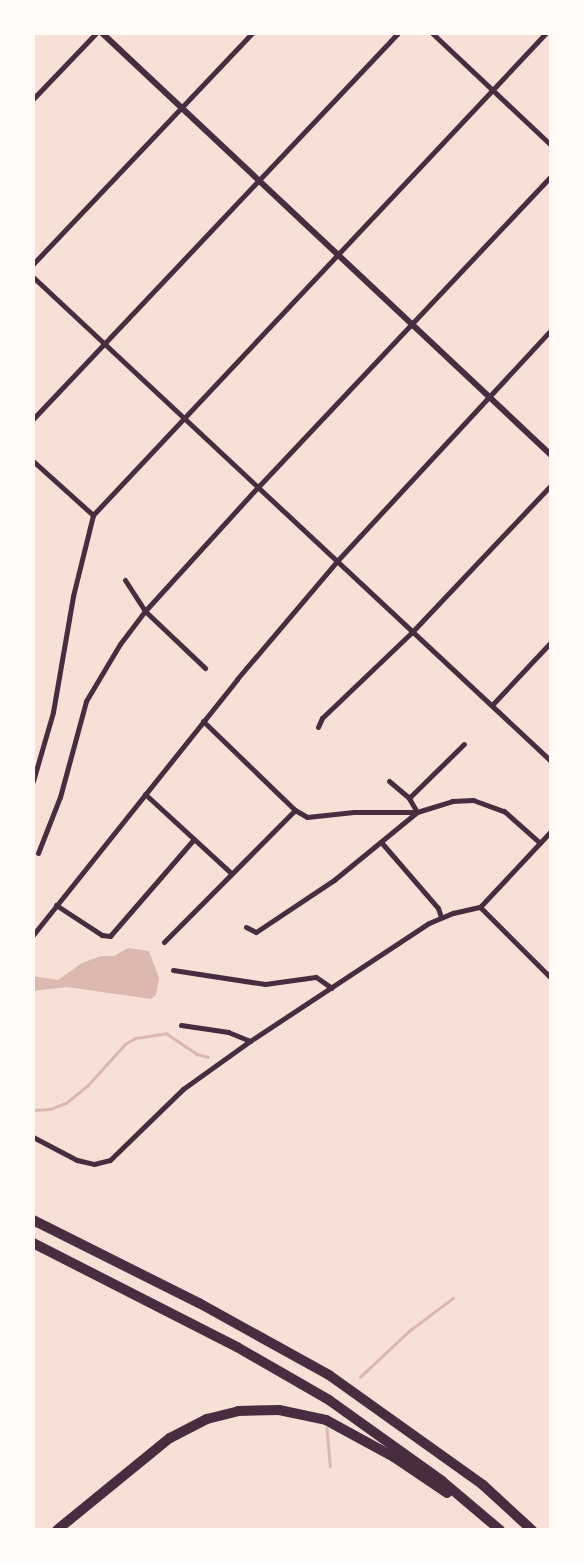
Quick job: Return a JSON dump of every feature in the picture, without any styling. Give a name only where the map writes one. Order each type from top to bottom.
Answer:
[{"type":"highway","points":[[33,1220],[221,1315],[330,1375],[483,1485],[533,1530]]},
{"type":"highway","points":[[33,1243],[237,1347],[329,1400],[442,1481],[500,1529]]},
{"type":"highway","points":[[57,1530],[144,1458],[183,1430],[228,1412],[265,1409],[305,1414],[338,1425],[394,1457],[500,1529]]},
{"type":"street","points":[[33,99],[96,33]]},
{"type":"street","points":[[102,33],[551,455]]},
{"type":"street","points":[[33,264],[252,33]]},
{"type":"street","points":[[33,419],[107,344],[398,33]]},
{"type":"street","points":[[432,33],[551,145]]},
{"type":"street","points":[[33,781],[53,712],[73,596],[93,515],[546,33]]},
{"type":"street","points":[[38,853],[60,797],[86,701],[103,669],[145,611],[551,176]]},
{"type":"street","points":[[33,277],[551,761]]},
{"type":"street","points":[[33,935],[203,722],[337,561],[551,330]]},
{"type":"street","points":[[33,461],[93,515]]},
{"type":"street","points":[[318,727],[322,718],[413,631],[551,485]]},
{"type":"street","points":[[125,580],[145,611],[205,668]]},
{"type":"street","points":[[492,705],[551,642]]},
{"type":"street","points":[[203,722],[295,810],[307,817],[354,812],[417,812],[452,801],[473,800],[504,811],[540,843]]},
{"type":"street","points":[[410,798],[464,744]]},
{"type":"street","points":[[389,781],[410,798],[417,812]]},
{"type":"street","points":[[145,794],[230,873]]},
{"type":"street","points":[[164,942],[295,810]]},
{"type":"street","points":[[246,927],[256,932],[334,880],[417,812]]},
{"type":"street","points":[[33,1137],[77,1160],[94,1164],[110,1160],[183,1089],[250,1041],[441,917],[480,907],[551,831]]},
{"type":"street","points":[[56,905],[102,935],[110,936],[194,839]]},
{"type":"street","points":[[381,842],[438,908],[441,917]]},
{"type":"street","points":[[480,907],[551,978]]},
{"type":"street","points":[[173,970],[265,984],[316,977],[332,988]]},
{"type":"street","points":[[181,1025],[228,1032],[250,1041]]},
{"type":"shaded area","points":[[128,948],[149,951],[159,978],[156,995],[151,999],[67,987],[33,991],[33,976],[58,980],[82,963],[101,956],[114,956]]},
{"type":"waterway","points":[[33,1110],[50,1109],[66,1103],[88,1085],[125,1044],[136,1038],[166,1033],[197,1054],[208,1057]]},
{"type":"waterway","points":[[360,1377],[409,1331],[453,1298]]},
{"type":"waterway","points":[[327,1428],[330,1466]]}]
